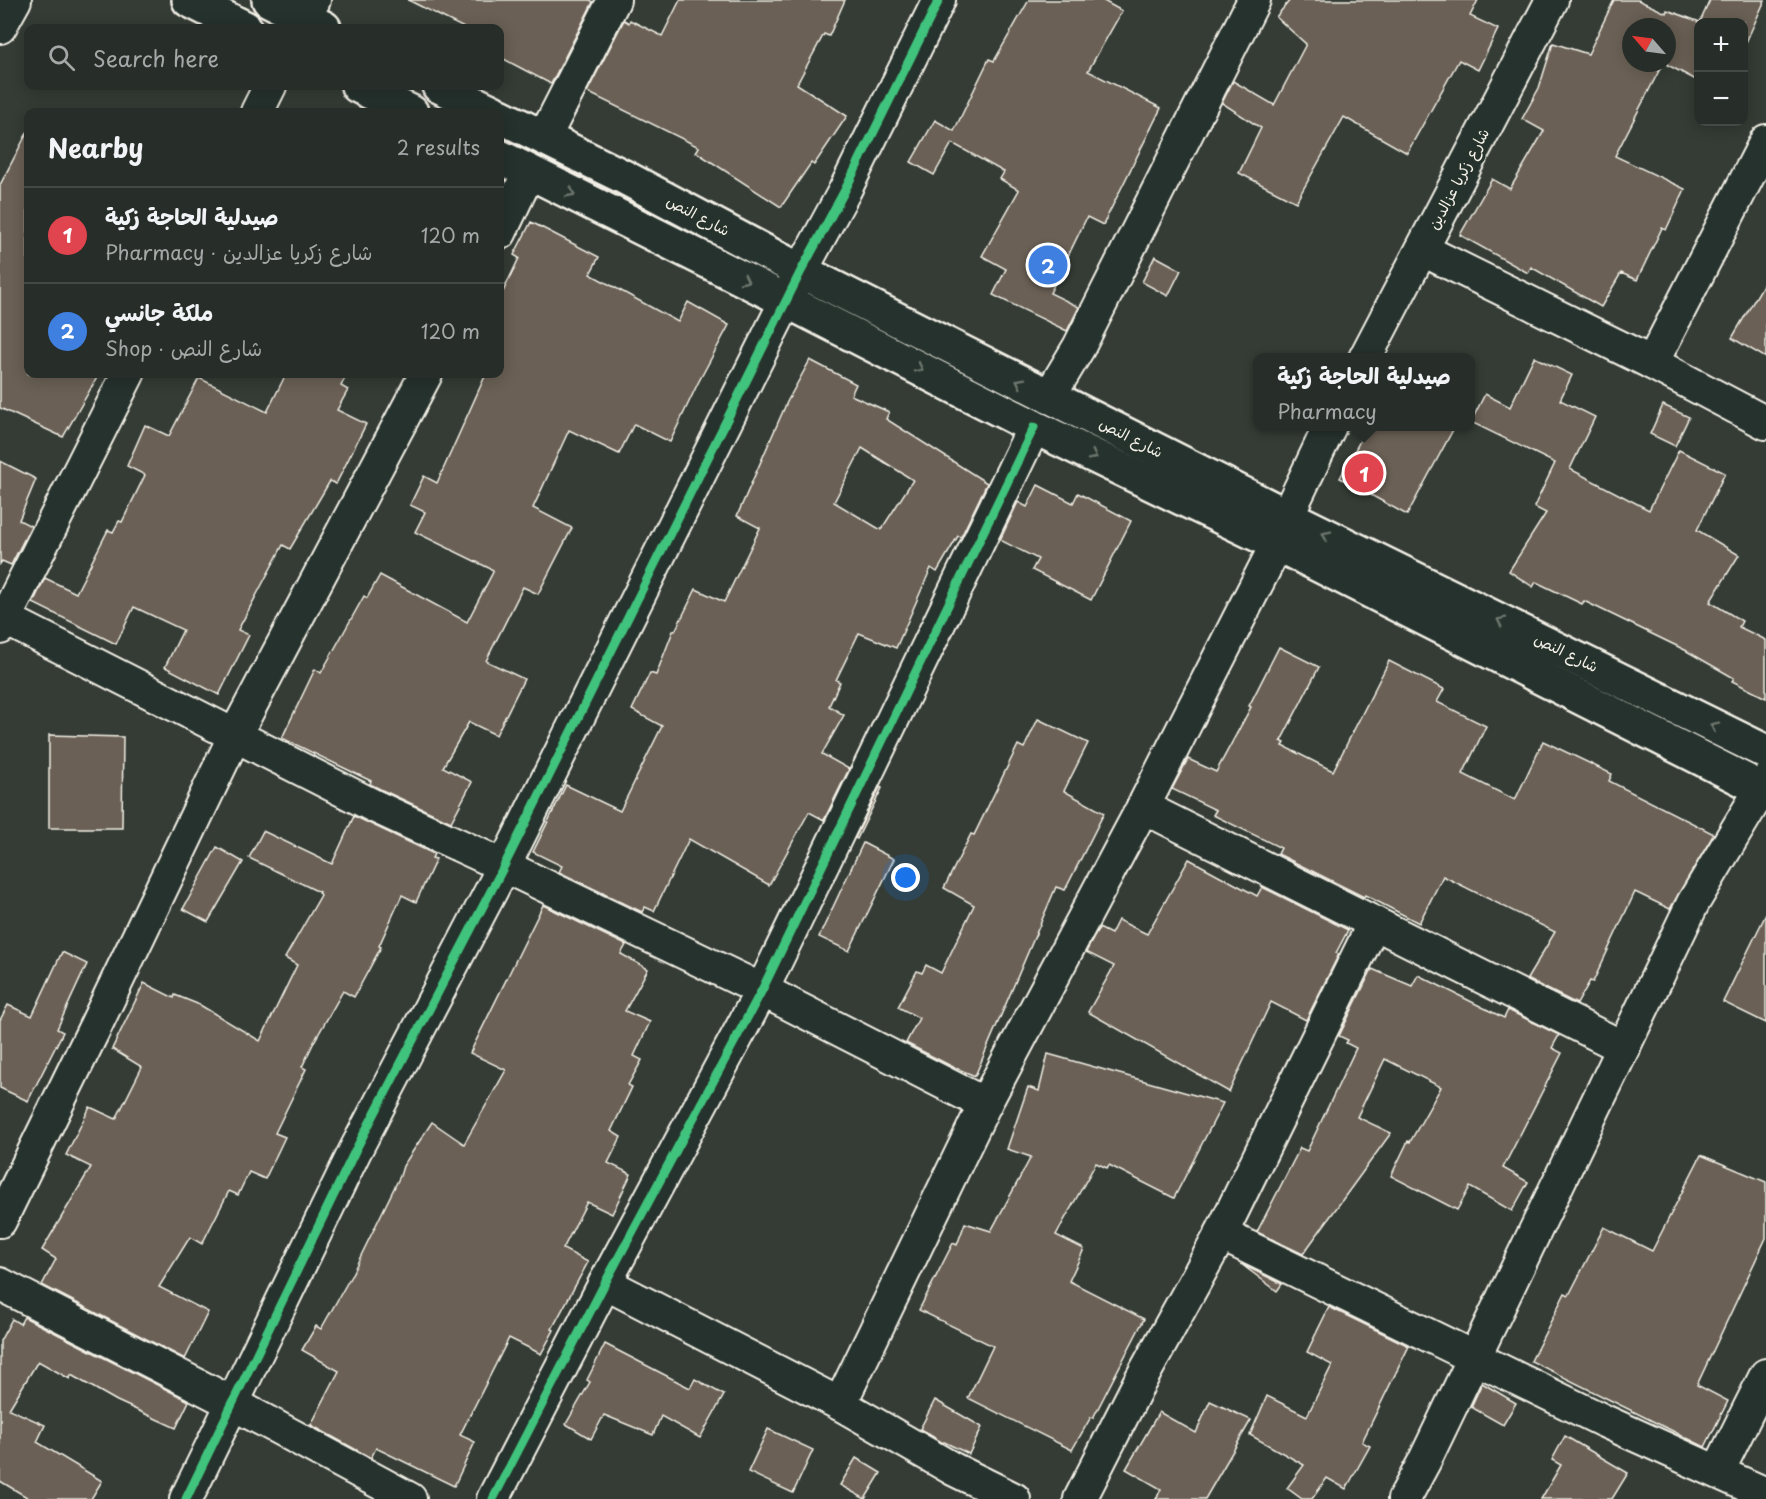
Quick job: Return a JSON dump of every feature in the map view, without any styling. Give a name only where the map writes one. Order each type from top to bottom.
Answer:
[{"type":"main road","points":[[189,0],[237,24]]},
{"type":"main road","points":[[269,0],[314,16]]},
{"type":"main road","points":[[366,90],[403,108]]},
{"type":"main road","points":[[447,90],[485,108]]},
{"type":"main road","name":"شارع النص","points":[[504,118],[624,177],[801,271],[1049,397],[1282,530],[1765,787]]},
{"type":"main road","name":"شارع النص","points":[[504,159],[1034,427],[1282,530],[1766,752]]},
{"type":"street","points":[[0,27],[15,0]]},
{"type":"street","points":[[544,138],[614,0]]},
{"type":"street","points":[[186,1499],[355,1151],[504,866],[623,625],[801,271],[844,192],[939,0]]},
{"type":"street","points":[[1049,397],[1079,347],[1254,0]]},
{"type":"street","name":"شارع زكريا عزالدين","points":[[1367,353],[1552,0]]},
{"type":"street","points":[[259,108],[268,90]]},
{"type":"street","points":[[1652,363],[1766,141]]},
{"type":"street","points":[[504,225],[529,172]]},
{"type":"street","points":[[1423,249],[1652,363],[1766,423]]},
{"type":"street","points":[[126,378],[2,621],[374,806],[762,990],[985,1104]]},
{"type":"street","points":[[0,1221],[235,735],[424,378]]},
{"type":"street","points":[[493,1499],[605,1283],[762,990],[1034,427]]},
{"type":"street","points":[[840,1404],[985,1104],[1143,807],[1282,530],[1328,431]]},
{"type":"street","points":[[1404,1499],[1475,1357],[1693,903],[1765,787]]},
{"type":"street","points":[[1143,807],[1624,1048]]},
{"type":"street","points":[[1080,1499],[1139,1383],[1221,1234],[1374,923]]},
{"type":"street","points":[[1221,1234],[1604,1421],[1766,1494]]},
{"type":"street","points":[[605,1283],[840,1404],[953,1469],[1014,1499]]},
{"type":"street","points":[[0,1284],[232,1403],[410,1499]]},
{"type":"street","points":[[1718,1471],[1766,1376]]},
{"type":"building","points":[[408,0],[590,0],[593,2],[551,84],[504,59],[504,24],[456,24]]},
{"type":"building","points":[[680,0],[845,0],[829,36],[824,34],[797,84],[847,116],[814,165],[811,163],[781,207],[696,152],[699,147],[587,92],[624,20],[629,23],[630,20],[662,36]]},
{"type":"building","points":[[1029,0],[1102,0],[1122,11],[1088,71],[1161,108],[1103,225],[1087,217],[1050,293],[1079,307],[1067,331],[993,295],[1006,269],[982,256],[1019,190],[1000,179],[1004,172],[952,143],[934,175],[911,162],[935,120],[954,131],[989,59],[994,61]]},
{"type":"building","points":[[1290,0],[1478,0],[1470,16],[1498,29],[1478,70],[1459,60],[1407,153],[1344,117],[1296,202],[1239,173],[1261,128],[1222,103],[1233,81],[1274,105],[1306,44],[1276,17]]},
{"type":"building","points":[[1614,0],[1638,0],[1666,13],[1667,10],[1694,20],[1694,79],[1676,69],[1676,18],[1622,18],[1622,72],[1658,72],[1615,156],[1685,189],[1666,230],[1662,228],[1637,280],[1621,273],[1601,307],[1531,267],[1528,273],[1460,235],[1492,179],[1510,189],[1544,131],[1522,119],[1539,88],[1553,43],[1588,54]]},
{"type":"building","points":[[1710,0],[1765,0],[1748,38],[1748,18],[1702,18]]},
{"type":"building","points":[[24,139],[24,378],[97,378],[63,437],[0,408],[0,185]]},
{"type":"building","points":[[531,222],[599,257],[590,274],[678,322],[688,302],[729,325],[670,442],[634,424],[619,454],[569,430],[533,508],[572,528],[538,594],[523,587],[486,661],[524,679],[496,735],[469,722],[443,767],[472,782],[451,822],[382,790],[370,784],[371,781],[282,738],[315,669],[321,673],[364,596],[367,598],[380,575],[467,622],[493,572],[415,532],[425,512],[410,505],[424,476],[437,483],[484,378],[504,378],[504,290],[519,258],[514,255]]},
{"type":"building","points":[[1155,256],[1181,270],[1168,296],[1142,282]]},
{"type":"building","points":[[1766,280],[1766,358],[1732,338]]},
{"type":"building","points":[[1534,357],[1572,375],[1560,400],[1595,417],[1570,469],[1649,510],[1679,450],[1725,473],[1697,530],[1739,555],[1710,602],[1742,621],[1739,627],[1766,640],[1766,698],[1732,681],[1734,678],[1685,650],[1584,601],[1582,604],[1536,582],[1533,587],[1509,571],[1546,513],[1534,507],[1555,463],[1475,424],[1475,414],[1485,394],[1510,407]]},
{"type":"building","points":[[810,360],[856,384],[851,395],[889,412],[886,419],[987,483],[961,537],[958,536],[937,572],[931,568],[896,648],[859,633],[836,680],[840,682],[829,706],[844,715],[822,754],[849,769],[824,820],[809,812],[769,885],[689,839],[654,911],[645,907],[642,912],[559,872],[562,866],[533,852],[566,785],[620,811],[662,726],[632,710],[650,673],[656,675],[673,631],[696,589],[724,602],[760,528],[737,516],[787,402]],"holes":[[[862,448],[913,480],[881,530],[834,502]]]},
{"type":"building","points":[[199,378],[267,412],[284,378],[345,378],[341,386],[348,390],[337,410],[366,424],[336,484],[330,481],[290,549],[283,545],[238,630],[249,635],[219,695],[165,667],[183,630],[134,607],[116,644],[33,603],[45,578],[76,593],[108,530],[113,532],[119,521],[122,522],[145,475],[127,466],[145,425],[169,436]]},
{"type":"building","points":[[1663,405],[1689,417],[1675,446],[1650,434]]},
{"type":"building","points":[[1365,431],[1452,431],[1407,515],[1340,478]]},
{"type":"building","points":[[0,461],[36,479],[19,520],[31,526],[11,565],[2,561],[0,564]]},
{"type":"building","points":[[1038,485],[1073,503],[1078,493],[1131,521],[1091,600],[1032,570],[1038,559],[1000,540],[1018,502],[1027,507]]},
{"type":"building","points":[[1279,647],[1319,667],[1281,741],[1285,743],[1283,746],[1333,771],[1389,661],[1444,689],[1437,702],[1486,726],[1463,774],[1515,800],[1543,741],[1612,774],[1609,781],[1714,834],[1670,909],[1635,892],[1593,982],[1590,981],[1577,1004],[1527,979],[1555,932],[1443,876],[1419,923],[1278,854],[1281,848],[1213,815],[1216,810],[1172,789],[1188,759],[1216,772],[1251,707],[1249,706]]},
{"type":"building","points":[[1038,719],[1088,743],[1064,791],[1104,813],[1065,890],[1056,887],[975,1076],[906,1043],[919,1018],[898,1007],[917,971],[922,973],[926,965],[941,973],[974,905],[944,888],[971,834],[974,835],[1018,745],[1024,748]]},
{"type":"building","points":[[49,735],[123,737],[122,828],[49,828]]},
{"type":"building","points":[[880,787],[882,788],[857,839],[855,838]]},
{"type":"building","points":[[354,816],[434,854],[432,858],[436,859],[416,902],[402,895],[379,946],[381,947],[354,997],[343,991],[314,1042],[302,1067],[306,1069],[275,1133],[285,1137],[265,1179],[249,1172],[238,1195],[229,1191],[202,1244],[190,1237],[159,1287],[208,1312],[185,1359],[42,1285],[56,1259],[42,1250],[91,1167],[66,1155],[90,1107],[116,1119],[142,1067],[112,1049],[144,983],[174,998],[175,995],[200,1005],[260,1041],[297,965],[285,958],[321,895],[249,858],[263,831],[332,864]]},
{"type":"building","points":[[863,843],[894,859],[849,951],[819,937]]},
{"type":"building","points":[[217,847],[243,862],[208,922],[183,909]]},
{"type":"building","points":[[1189,859],[1257,896],[1262,887],[1348,930],[1336,953],[1339,954],[1306,1020],[1271,1002],[1229,1092],[1088,1012],[1114,966],[1086,952],[1099,928],[1111,934],[1118,920],[1147,934]]},
{"type":"building","points":[[543,905],[626,945],[621,954],[648,969],[625,1011],[650,1022],[634,1056],[642,1060],[628,1085],[632,1087],[611,1131],[621,1137],[608,1163],[631,1174],[612,1214],[587,1202],[563,1249],[588,1262],[541,1354],[509,1338],[460,1435],[475,1442],[454,1486],[376,1448],[371,1458],[311,1425],[339,1371],[302,1350],[316,1326],[321,1329],[351,1276],[403,1166],[432,1122],[464,1144],[506,1070],[470,1053]]},
{"type":"building","points":[[1766,914],[1766,1023],[1723,1002]]},
{"type":"building","points":[[62,952],[87,964],[57,1029],[63,1032],[28,1101],[0,1088],[0,1020],[8,1005],[32,1016]]},
{"type":"building","points":[[1372,969],[1412,986],[1418,975],[1504,1018],[1508,1010],[1559,1035],[1552,1048],[1562,1053],[1503,1168],[1528,1182],[1512,1211],[1470,1187],[1457,1210],[1391,1176],[1408,1141],[1410,1142],[1441,1087],[1385,1059],[1357,1117],[1391,1133],[1303,1254],[1257,1232],[1300,1148],[1307,1151],[1356,1048],[1346,1043],[1348,1040],[1339,1036]]},
{"type":"building","points":[[1048,1054],[1223,1103],[1174,1198],[1109,1165],[1107,1168],[1096,1163],[1056,1235],[1084,1249],[1069,1281],[1144,1319],[1093,1418],[1091,1417],[1072,1450],[968,1398],[993,1346],[919,1310],[953,1243],[957,1245],[965,1223],[991,1231],[1031,1157],[1007,1149],[1028,1087],[1039,1091]]},
{"type":"building","points":[[1701,1155],[1766,1182],[1766,1238],[1697,1385],[1728,1401],[1705,1447],[1531,1361],[1565,1293],[1569,1295],[1604,1227],[1652,1251]]},
{"type":"building","points":[[1241,1264],[1282,1284],[1277,1291]]},
{"type":"building","points":[[1329,1307],[1409,1346],[1362,1442],[1370,1446],[1346,1489],[1327,1478],[1312,1499],[1302,1499],[1287,1488],[1304,1465],[1250,1435],[1267,1396],[1307,1416],[1332,1365],[1307,1352]]},
{"type":"building","points":[[24,1317],[189,1401],[176,1428],[117,1401],[71,1375],[70,1379],[38,1361],[9,1409],[45,1425],[37,1442],[102,1481],[91,1499],[30,1499],[0,1481],[0,1341],[12,1319],[20,1324]]},
{"type":"building","points":[[605,1344],[690,1388],[695,1379],[724,1395],[700,1438],[661,1416],[653,1435],[604,1415],[591,1439],[566,1424],[590,1382],[587,1380]]},
{"type":"building","points":[[1482,1383],[1516,1403],[1503,1425],[1471,1407]]},
{"type":"building","points":[[935,1400],[982,1427],[969,1454],[943,1443],[920,1429]]},
{"type":"building","points":[[1210,1401],[1251,1420],[1205,1499],[1156,1499],[1161,1489],[1126,1469],[1159,1412],[1196,1433]]},
{"type":"building","points":[[768,1429],[813,1450],[793,1493],[748,1472]]},
{"type":"building","points":[[1565,1436],[1628,1473],[1612,1499],[1541,1499],[1561,1465],[1552,1460]]},
{"type":"building","points":[[856,1458],[881,1473],[865,1499],[840,1485]]},
{"type":"cycle path","points":[[186,1499],[355,1151],[504,866],[939,0]]},
{"type":"cycle path","points":[[493,1499],[605,1283],[762,990],[1034,427]]},
{"type":"place","name":"ملكة جانسي","points":[[1048,265]]},
{"type":"place","name":"صيدلية الحاجة زكية","points":[[1364,473]]}]
